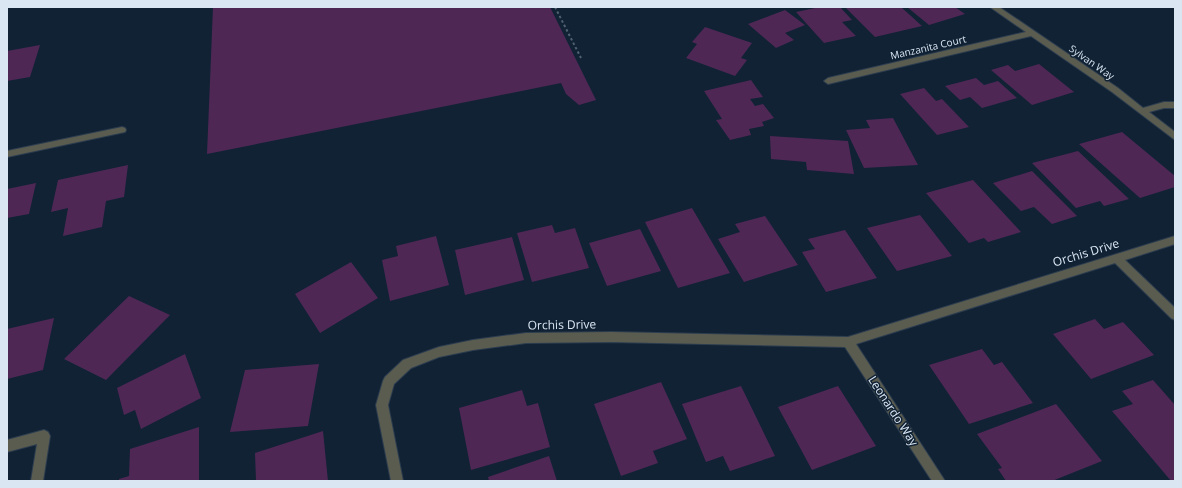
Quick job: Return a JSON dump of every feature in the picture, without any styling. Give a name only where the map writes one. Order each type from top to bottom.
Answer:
[{"type":"street","name":"Sylvan Way","points":[[994,7],[1033,33],[1175,137]]},
{"type":"street","name":"Manzanita Court","points":[[828,81],[1033,33]]},
{"type":"street","points":[[1141,111],[1164,105],[1175,105]]},
{"type":"street","points":[[7,154],[122,130]]},
{"type":"street","name":"Orchis Drive","points":[[397,481],[392,445],[382,405],[389,381],[407,364],[439,352],[473,345],[526,338],[611,337],[848,342],[1175,240]]},
{"type":"street","points":[[1117,258],[1175,316]]},
{"type":"street","name":"Leonardo Way","points":[[848,342],[938,481]]},
{"type":"street","points":[[7,446],[44,436],[37,481]]},
{"type":"path","points":[[554,7],[580,58]]},
{"type":"building","points":[[213,7],[550,7],[596,100],[579,105],[566,94],[561,83],[207,154]]},
{"type":"building","points":[[820,7],[840,7],[852,20],[842,22],[856,36],[824,43],[796,12]]},
{"type":"building","points":[[845,7],[901,7],[922,26],[875,37]]},
{"type":"building","points":[[907,7],[955,7],[965,14],[929,25]]},
{"type":"building","points":[[785,10],[805,25],[785,33],[794,40],[776,48],[748,24]]},
{"type":"building","points":[[705,27],[752,43],[741,58],[747,60],[735,76],[686,58],[697,44],[692,42]]},
{"type":"building","points":[[40,45],[30,77],[7,81],[7,51]]},
{"type":"building","points":[[1039,64],[1074,92],[1032,105],[991,70],[1008,65],[1015,71]]},
{"type":"building","points":[[976,78],[984,85],[998,81],[1017,98],[982,108],[970,97],[960,100],[945,86]]},
{"type":"building","points":[[751,80],[763,97],[750,99],[755,106],[763,104],[774,118],[762,122],[764,126],[749,129],[751,135],[730,140],[716,120],[722,119],[704,91]]},
{"type":"building","points":[[924,88],[936,101],[942,99],[969,127],[937,135],[900,94]]},
{"type":"building","points":[[893,118],[918,165],[864,168],[846,130],[870,128],[866,120]]},
{"type":"building","points":[[1122,132],[1175,176],[1175,187],[1140,198],[1079,144]]},
{"type":"building","points":[[770,136],[848,141],[854,174],[807,170],[806,162],[771,159]]},
{"type":"building","points":[[1078,151],[1129,199],[1104,206],[1100,201],[1076,208],[1032,163]]},
{"type":"building","points":[[128,165],[124,197],[106,201],[102,227],[63,236],[68,208],[51,212],[58,180]]},
{"type":"building","points":[[1032,171],[1077,216],[1052,224],[1034,207],[1021,211],[993,183]]},
{"type":"building","points":[[973,180],[1021,232],[988,242],[984,238],[969,243],[926,193]]},
{"type":"building","points":[[36,183],[29,214],[7,218],[7,189]]},
{"type":"building","points":[[692,208],[730,273],[678,288],[645,222]]},
{"type":"building","points":[[920,215],[952,256],[897,271],[867,228]]},
{"type":"building","points":[[765,216],[798,265],[744,282],[718,239],[740,232],[735,224]]},
{"type":"building","points":[[552,225],[555,233],[575,228],[589,268],[532,282],[517,233]]},
{"type":"building","points":[[640,229],[661,271],[607,286],[589,243]]},
{"type":"building","points":[[845,230],[877,278],[826,292],[802,252],[815,249],[808,239]]},
{"type":"building","points":[[436,236],[449,285],[390,301],[382,260],[398,256],[396,246]]},
{"type":"building","points":[[512,237],[524,280],[465,295],[455,250]]},
{"type":"building","points":[[351,262],[378,298],[320,333],[295,294]]},
{"type":"building","points":[[129,296],[170,315],[106,380],[64,359]]},
{"type":"building","points":[[54,318],[43,370],[7,379],[7,329]]},
{"type":"building","points":[[1095,319],[1104,329],[1123,322],[1154,355],[1091,379],[1053,334]]},
{"type":"building","points":[[982,349],[994,365],[1002,362],[1033,403],[969,424],[929,365]]},
{"type":"building","points":[[185,354],[201,398],[141,429],[135,410],[124,415],[117,388]]},
{"type":"building","points":[[319,364],[308,426],[230,432],[245,370]]},
{"type":"building","points":[[1153,380],[1175,405],[1175,481],[1171,481],[1112,411],[1133,404],[1122,391]]},
{"type":"building","points":[[661,382],[687,439],[653,451],[658,463],[621,476],[594,404]]},
{"type":"building","points":[[741,386],[775,456],[730,471],[723,456],[706,462],[682,404]]},
{"type":"building","points":[[838,386],[876,446],[812,470],[778,407]]},
{"type":"building","points":[[522,390],[527,406],[538,403],[550,447],[471,470],[459,408]]},
{"type":"building","points":[[1056,404],[1102,461],[1052,481],[1006,481],[998,469],[1002,468],[977,434]]},
{"type":"building","points":[[199,427],[199,481],[119,481],[119,479],[129,476],[130,449]]},
{"type":"building","points":[[323,431],[328,481],[256,481],[255,453]]},
{"type":"building","points":[[549,456],[557,481],[489,481],[488,477]]}]
